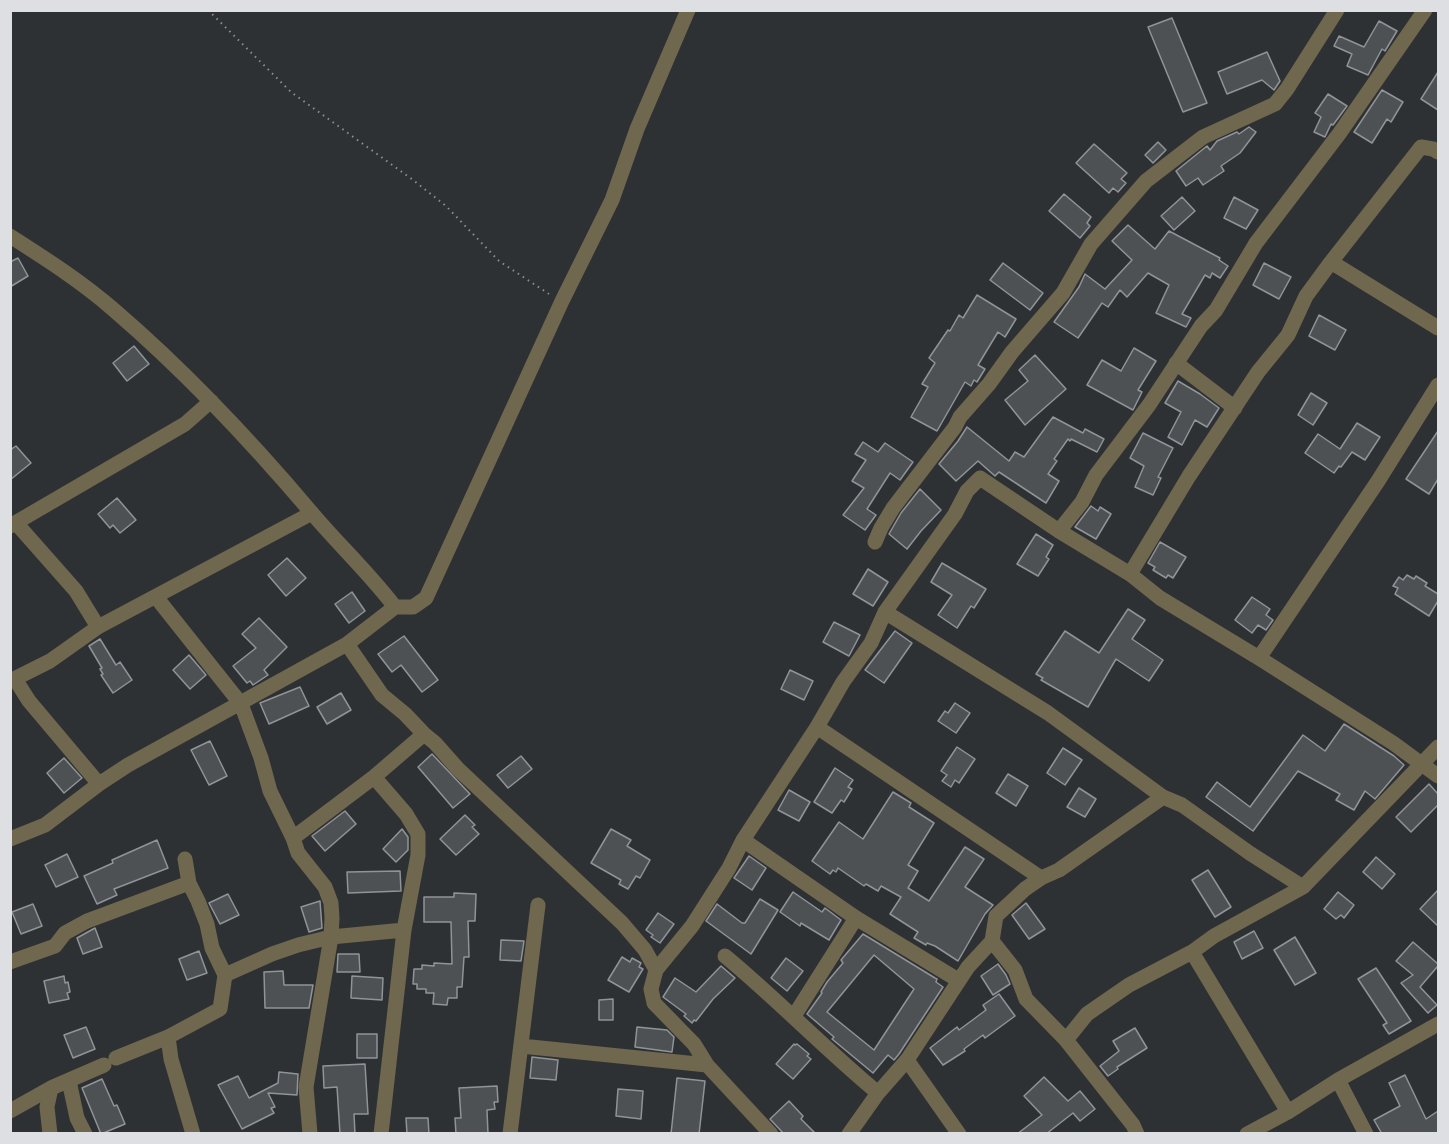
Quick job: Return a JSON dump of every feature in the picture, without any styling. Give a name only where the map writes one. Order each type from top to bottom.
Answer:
[{"type":"street","points":[[10,839],[45,825],[99,784],[169,742],[347,644],[395,607],[413,607],[426,598],[562,301],[612,200],[637,129],[688,10]]},
{"type":"street","points":[[875,542],[893,508],[955,427],[960,417],[1063,293],[1091,244],[1146,181],[1203,137],[1275,104],[1337,10]]},
{"type":"street","points":[[1059,531],[1082,502],[1096,475],[1149,405],[1201,326],[1216,310],[1262,235],[1339,134],[1425,10]]},
{"type":"street","points":[[1130,574],[1189,476],[1258,372],[1288,335],[1306,296],[1330,262],[1421,147],[1438,152]]},
{"type":"street","points":[[10,236],[71,277],[113,309],[211,401],[291,486],[395,607]]},
{"type":"street","points":[[1330,262],[1348,270],[1438,328]]},
{"type":"street","points":[[1176,363],[1235,408]]},
{"type":"street","points":[[1259,658],[1438,385]]},
{"type":"street","points":[[98,627],[76,591],[14,525],[185,424],[211,401]]},
{"type":"street","points":[[771,1134],[707,1065],[694,1044],[654,1003],[651,989],[656,970],[692,926],[729,868],[743,840],[817,727],[843,682],[871,643],[885,612],[956,514],[967,491],[980,478],[1100,558],[1130,574],[1160,598],[1423,763],[1438,776]]},
{"type":"street","points":[[99,784],[13,680],[50,661],[98,627],[312,513]]},
{"type":"street","points":[[156,597],[241,704],[261,758],[270,791],[298,853],[325,887],[328,895],[332,918],[331,937],[306,1087],[310,1134]]},
{"type":"street","points":[[885,612],[1048,712],[1163,797],[1182,805],[1251,854],[1303,887]]},
{"type":"street","points":[[347,644],[382,695],[405,714],[458,769],[622,923],[645,950],[656,970]]},
{"type":"street","points":[[817,727],[1041,878]]},
{"type":"street","points":[[293,838],[374,777],[424,734]]},
{"type":"street","points":[[1066,1040],[1087,1014],[1129,985],[1192,952],[1214,936],[1303,887],[1438,747]]},
{"type":"street","points":[[374,777],[406,814],[418,834],[418,855],[404,930],[381,1134]]},
{"type":"street","points":[[849,1134],[878,1093],[908,1060],[958,980],[992,941],[996,916],[1025,889],[1059,870],[1163,797]]},
{"type":"street","points":[[743,840],[856,918],[958,980]]},
{"type":"street","points":[[10,1111],[51,1088],[168,1037],[220,1009],[225,975],[212,948],[207,924],[189,883],[185,859]]},
{"type":"street","points":[[10,962],[55,946],[65,933],[87,921],[189,883]]},
{"type":"street","points":[[510,1134],[538,905]]},
{"type":"street","points":[[794,1016],[856,918]]},
{"type":"street","points":[[225,975],[272,954],[331,937],[404,930]]},
{"type":"street","points":[[992,941],[1015,970],[1026,999],[1066,1040],[1133,1125],[1137,1134]]},
{"type":"street","points":[[1192,952],[1288,1112]]},
{"type":"street","points":[[724,956],[878,1093]]},
{"type":"street","points":[[1246,1134],[1438,1024]]},
{"type":"street","points":[[168,1037],[171,1059],[193,1134]]},
{"type":"street","points":[[521,1046],[707,1065]]},
{"type":"street","points":[[908,1060],[958,1134]]},
{"type":"street","points":[[1338,1080],[1366,1134]]},
{"type":"street","points":[[69,1081],[77,1118],[85,1134]]},
{"type":"street","points":[[50,1134],[47,1107],[51,1088]]},
{"type":"path","points":[[208,10],[291,92],[446,206],[499,261],[562,301]]},
{"type":"building","points":[[1172,18],[1207,103],[1183,112],[1148,27]]},
{"type":"building","points":[[1379,21],[1397,31],[1385,51],[1382,49],[1368,75],[1347,66],[1352,54],[1334,46],[1339,36],[1364,47]]},
{"type":"building","points":[[1267,52],[1280,81],[1274,90],[1262,80],[1227,94],[1218,72]]},
{"type":"building","points":[[1438,72],[1438,110],[1421,99]]},
{"type":"building","points":[[1382,90],[1403,102],[1391,122],[1387,119],[1372,143],[1354,132]]},
{"type":"building","points":[[1328,94],[1347,106],[1333,125],[1331,124],[1325,137],[1314,132],[1321,117],[1315,113]]},
{"type":"building","points":[[1249,127],[1256,132],[1240,153],[1221,166],[1224,171],[1203,185],[1198,178],[1186,186],[1176,171],[1207,146],[1210,150],[1217,141],[1237,132],[1239,134]]},
{"type":"building","points":[[1158,142],[1166,150],[1153,163],[1145,155]]},
{"type":"building","points":[[1094,144],[1127,173],[1121,179],[1126,183],[1118,192],[1113,188],[1109,193],[1076,163]]},
{"type":"building","points":[[1064,194],[1091,217],[1087,223],[1090,226],[1080,238],[1049,211]]},
{"type":"building","points":[[1182,197],[1195,211],[1174,230],[1161,216]]},
{"type":"building","points":[[1234,197],[1258,210],[1246,229],[1224,218]]},
{"type":"building","points":[[1128,225],[1155,249],[1169,231],[1220,258],[1219,260],[1228,266],[1220,278],[1212,273],[1210,278],[1205,275],[1182,314],[1191,318],[1186,327],[1156,313],[1169,285],[1148,273],[1127,297],[1120,290],[1108,307],[1102,303],[1078,338],[1054,322],[1079,287],[1085,274],[1105,289],[1132,260],[1112,241]]},
{"type":"building","points":[[18,258],[28,276],[10,287],[10,262]]},
{"type":"building","points":[[1003,263],[1043,293],[1030,310],[990,280]]},
{"type":"building","points":[[1264,263],[1291,277],[1279,299],[1253,285]]},
{"type":"building","points":[[977,295],[1016,319],[1005,337],[998,332],[978,365],[985,369],[977,382],[974,380],[971,386],[965,382],[937,431],[911,417],[928,387],[922,384],[935,363],[929,358],[959,315],[963,318]]},
{"type":"building","points":[[1319,315],[1346,330],[1335,350],[1309,336]]},
{"type":"building","points":[[134,346],[149,364],[127,381],[113,363]]},
{"type":"building","points":[[1134,348],[1156,361],[1138,390],[1142,392],[1133,410],[1087,385],[1102,360],[1121,371]]},
{"type":"building","points":[[1035,355],[1066,389],[1025,425],[1005,400],[1028,381],[1019,370]]},
{"type":"building","points":[[1178,381],[1219,408],[1207,427],[1195,420],[1182,445],[1168,437],[1181,412],[1165,403]]},
{"type":"building","points":[[1311,393],[1327,403],[1313,425],[1298,415]]},
{"type":"building","points":[[1053,417],[1083,433],[1085,429],[1104,439],[1097,452],[1068,439],[1054,459],[1057,461],[1048,474],[1059,481],[1046,503],[999,472],[995,476],[978,461],[956,481],[939,464],[967,427],[1009,461],[1015,452],[1024,457]]},
{"type":"building","points":[[1357,423],[1380,437],[1365,460],[1352,452],[1334,473],[1305,453],[1318,434],[1340,449]]},
{"type":"building","points":[[1438,431],[1438,479],[1429,494],[1406,479]]},
{"type":"building","points":[[1143,433],[1173,448],[1158,477],[1161,478],[1153,495],[1135,487],[1144,466],[1130,458]]},
{"type":"building","points":[[863,442],[878,452],[885,443],[913,462],[900,480],[890,473],[867,509],[876,515],[865,530],[843,515],[864,488],[852,481],[866,460],[855,454]]},
{"type":"building","points":[[16,446],[31,463],[10,480],[10,450]]},
{"type":"building","points":[[920,489],[941,510],[907,549],[889,534],[901,513]]},
{"type":"building","points":[[117,498],[136,520],[120,533],[113,525],[110,528],[98,514]]},
{"type":"building","points":[[1091,506],[1098,511],[1100,507],[1111,514],[1096,539],[1075,527]]},
{"type":"building","points":[[1036,534],[1053,545],[1046,557],[1049,559],[1038,576],[1017,564]]},
{"type":"building","points":[[1160,542],[1186,557],[1173,578],[1168,575],[1166,578],[1153,570],[1155,567],[1148,563]]},
{"type":"building","points":[[287,558],[306,578],[286,596],[268,575]]},
{"type":"building","points":[[942,563],[986,589],[974,608],[971,606],[957,628],[938,615],[952,595],[931,582]]},
{"type":"building","points":[[868,569],[888,582],[873,606],[853,594]]},
{"type":"building","points":[[1407,575],[1414,579],[1416,576],[1427,583],[1425,586],[1438,594],[1438,601],[1429,616],[1395,594],[1398,588],[1393,586],[1399,577],[1403,580]]},
{"type":"building","points":[[352,592],[365,611],[349,623],[335,604]]},
{"type":"building","points":[[1252,597],[1270,609],[1266,615],[1273,620],[1266,630],[1258,625],[1252,633],[1235,620]]},
{"type":"building","points":[[1128,609],[1145,620],[1132,639],[1163,660],[1149,681],[1116,659],[1088,707],[1041,680],[1043,678],[1036,674],[1065,631],[1099,653]]},
{"type":"building","points":[[259,618],[287,647],[264,670],[268,675],[253,685],[250,681],[247,683],[233,666],[256,648],[242,634]]},
{"type":"building","points":[[834,622],[860,635],[849,656],[823,642]]},
{"type":"building","points":[[895,631],[912,643],[884,683],[865,670]]},
{"type":"building","points":[[404,636],[438,680],[422,692],[401,665],[392,672],[378,654]]},
{"type":"building","points":[[100,639],[116,665],[120,662],[132,680],[113,693],[101,675],[103,674],[100,669],[102,668],[89,646]]},
{"type":"building","points":[[189,655],[206,675],[190,689],[173,670]]},
{"type":"building","points":[[790,670],[813,681],[804,700],[781,689]]},
{"type":"building","points":[[300,687],[309,706],[269,724],[260,703]]},
{"type":"building","points":[[341,693],[351,710],[327,724],[317,707]]},
{"type":"building","points":[[955,703],[970,713],[956,733],[938,721]]},
{"type":"building","points":[[1344,724],[1404,765],[1375,799],[1365,791],[1354,810],[1336,800],[1340,794],[1298,771],[1253,831],[1206,797],[1217,782],[1250,807],[1303,735],[1325,751]]},
{"type":"building","points":[[210,741],[227,776],[209,785],[191,750]]},
{"type":"building","points":[[957,747],[975,759],[959,783],[955,780],[951,787],[942,781],[947,775],[941,771]]},
{"type":"building","points":[[1063,748],[1082,760],[1065,785],[1047,773]]},
{"type":"building","points":[[432,754],[470,794],[453,808],[418,767]]},
{"type":"building","points":[[521,756],[532,769],[508,788],[497,775]]},
{"type":"building","points":[[64,758],[82,778],[64,793],[47,773]]},
{"type":"building","points":[[835,768],[853,780],[848,787],[852,789],[844,802],[841,800],[832,813],[814,802]]},
{"type":"building","points":[[1008,774],[1028,786],[1016,806],[996,793]]},
{"type":"building","points":[[1429,784],[1438,794],[1438,805],[1411,832],[1396,817]]},
{"type":"building","points":[[1079,788],[1096,799],[1085,817],[1067,807]]},
{"type":"building","points":[[789,790],[810,802],[799,821],[778,810]]},
{"type":"building","points":[[893,792],[911,803],[909,807],[934,823],[908,865],[918,871],[908,888],[929,901],[965,847],[984,859],[965,887],[993,905],[985,914],[958,961],[935,946],[927,943],[926,945],[914,938],[918,932],[890,914],[901,897],[881,886],[878,891],[866,884],[864,886],[838,868],[836,872],[833,870],[830,874],[812,861],[839,822],[863,839]]},
{"type":"building","points":[[345,811],[356,824],[325,851],[312,836]]},
{"type":"building","points":[[465,815],[475,825],[472,827],[479,834],[456,855],[440,839]]},
{"type":"building","points":[[402,829],[408,837],[408,850],[396,862],[383,849]]},
{"type":"building","points":[[611,829],[631,840],[627,846],[650,860],[640,878],[636,876],[628,889],[619,884],[621,880],[591,863]]},
{"type":"building","points":[[157,840],[168,868],[114,889],[117,895],[97,904],[84,876],[113,863],[112,860]]},
{"type":"building","points":[[67,854],[78,877],[56,887],[45,865]]},
{"type":"building","points":[[749,856],[766,868],[752,890],[734,878]]},
{"type":"building","points":[[1376,857],[1395,874],[1382,889],[1363,872]]},
{"type":"building","points":[[1208,870],[1231,907],[1215,917],[1192,880]]},
{"type":"building","points":[[400,871],[401,891],[348,893],[347,872]]},
{"type":"building","points":[[1438,890],[1438,926],[1420,909]]},
{"type":"building","points":[[793,892],[822,912],[825,908],[841,920],[829,940],[801,923],[800,926],[780,912]]},
{"type":"building","points":[[1338,892],[1354,905],[1344,918],[1341,915],[1336,919],[1324,909]]},
{"type":"building","points":[[454,893],[476,894],[475,921],[468,921],[469,957],[464,957],[462,987],[457,987],[457,998],[448,998],[447,1005],[433,1004],[434,993],[426,993],[426,989],[417,989],[417,984],[413,984],[414,969],[422,969],[422,965],[434,966],[434,963],[452,964],[451,922],[424,922],[424,897],[454,897]]},
{"type":"building","points":[[228,894],[239,915],[220,924],[209,903]]},
{"type":"building","points":[[760,899],[778,910],[751,954],[706,921],[717,904],[745,923]]},
{"type":"building","points":[[320,901],[322,928],[309,932],[301,907]]},
{"type":"building","points":[[1026,903],[1045,929],[1029,939],[1012,915]]},
{"type":"building","points":[[33,904],[42,926],[21,934],[12,912]]},
{"type":"building","points":[[658,913],[674,924],[660,943],[646,930]]},
{"type":"building","points":[[95,928],[102,947],[83,954],[77,938]]},
{"type":"building","points":[[1254,931],[1263,948],[1242,959],[1234,942]]},
{"type":"building","points":[[863,934],[937,979],[936,982],[943,987],[899,1054],[894,1060],[888,1055],[873,1073],[832,1039],[834,1037],[807,1014],[827,982],[843,963],[841,960]],"holes":[[[874,955],[914,989],[874,1050],[827,1012]]]},
{"type":"building","points":[[1295,937],[1316,973],[1295,985],[1274,950]]},
{"type":"building","points":[[501,940],[524,941],[521,961],[500,960]]},
{"type":"building","points":[[1413,942],[1438,964],[1420,987],[1437,1005],[1428,1013],[1401,983],[1413,975],[1396,961]]},
{"type":"building","points":[[199,951],[207,973],[187,980],[179,959]]},
{"type":"building","points":[[338,954],[359,954],[360,972],[337,972]]},
{"type":"building","points":[[622,957],[630,962],[632,958],[641,963],[639,967],[643,969],[629,992],[608,980]]},
{"type":"building","points":[[786,958],[803,971],[787,991],[771,978]]},
{"type":"building","points":[[998,964],[1010,984],[993,995],[981,976]]},
{"type":"building","points":[[721,966],[735,978],[713,999],[696,1021],[692,1023],[684,1016],[686,1014],[663,997],[675,978],[696,992]]},
{"type":"building","points":[[1376,968],[1411,1021],[1389,1034],[1383,1025],[1387,1023],[1358,979]]},
{"type":"building","points":[[283,971],[284,985],[313,985],[309,1008],[265,1008],[264,972]]},
{"type":"building","points":[[64,976],[65,983],[68,982],[69,999],[49,1003],[44,981]]},
{"type":"building","points":[[352,976],[383,978],[382,1000],[351,998]]},
{"type":"building","points":[[999,994],[1015,1016],[985,1038],[983,1035],[964,1049],[965,1051],[943,1065],[930,1048],[957,1027],[959,1030],[986,1010],[983,1005]]},
{"type":"building","points":[[613,999],[613,1020],[599,1020],[599,1000]]},
{"type":"building","points":[[86,1027],[95,1049],[73,1058],[64,1035]]},
{"type":"building","points":[[637,1027],[667,1030],[674,1037],[672,1052],[635,1047]]},
{"type":"building","points":[[1135,1028],[1147,1048],[1117,1067],[1118,1069],[1108,1076],[1100,1066],[1119,1051],[1113,1041]]},
{"type":"building","points":[[357,1034],[377,1034],[377,1058],[357,1058]]},
{"type":"building","points":[[794,1044],[809,1054],[807,1056],[811,1059],[793,1079],[776,1064]]},
{"type":"building","points":[[532,1057],[558,1060],[556,1080],[530,1078]]},
{"type":"building","points":[[365,1064],[368,1114],[354,1114],[355,1134],[340,1134],[337,1087],[324,1088],[323,1066]]},
{"type":"building","points":[[279,1072],[298,1074],[297,1095],[268,1093],[275,1107],[271,1108],[274,1113],[242,1129],[218,1085],[238,1076],[249,1098],[278,1083]]},
{"type":"building","points":[[1405,1075],[1426,1119],[1438,1111],[1438,1134],[1382,1134],[1374,1120],[1400,1106],[1389,1083]]},
{"type":"building","points":[[1044,1077],[1068,1101],[1080,1091],[1095,1109],[1080,1121],[1073,1113],[1046,1134],[1017,1134],[1042,1115],[1024,1096]]},
{"type":"building","points":[[677,1078],[705,1081],[699,1134],[671,1134]]},
{"type":"building","points":[[102,1079],[125,1124],[101,1134],[82,1088]]},
{"type":"building","points":[[497,1086],[498,1102],[494,1102],[495,1109],[487,1110],[488,1134],[456,1134],[455,1118],[461,1118],[459,1088]]},
{"type":"building","points":[[618,1089],[643,1091],[641,1119],[616,1116]]},
{"type":"building","points":[[789,1101],[803,1116],[801,1119],[816,1134],[784,1134],[770,1119]]},
{"type":"building","points":[[406,1118],[428,1118],[429,1134],[407,1134]]}]
